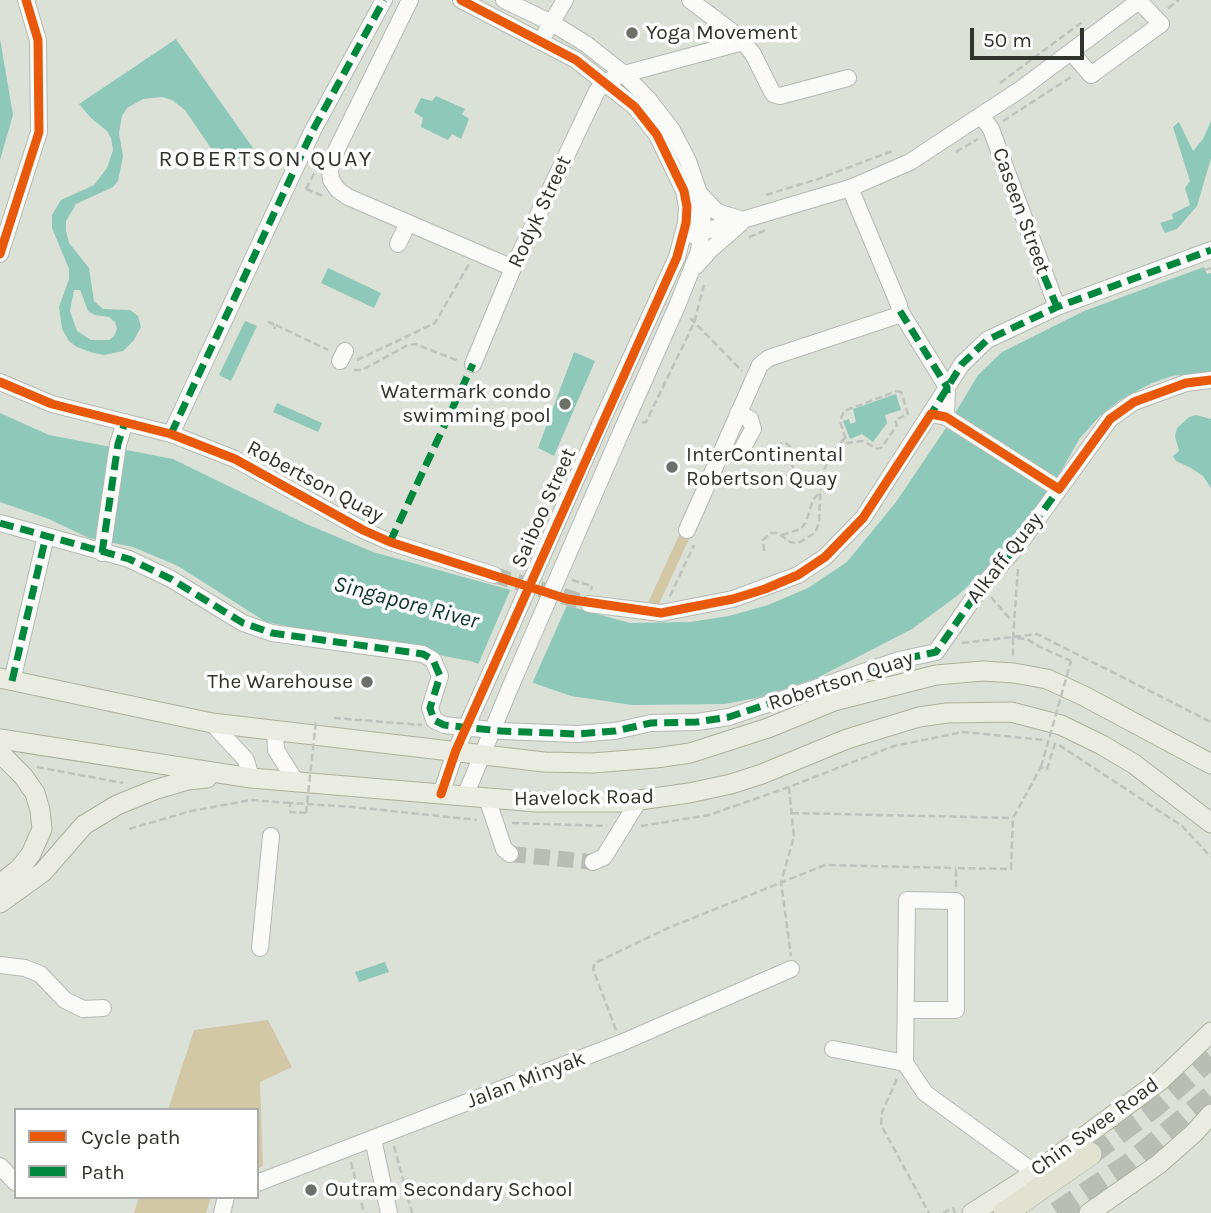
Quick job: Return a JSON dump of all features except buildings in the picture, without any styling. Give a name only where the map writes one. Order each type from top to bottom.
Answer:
[{"type":"highway","points":[[1005,1213],[1090,1154]]},
{"type":"main road","name":"Havelock Road","points":[[6,679],[212,723],[544,762],[592,763],[690,753],[728,742],[834,701],[883,687],[936,675],[983,671],[1047,679],[1084,696],[1211,765]]},
{"type":"main road","name":"Havelock Road","points":[[0,739],[229,776],[536,802],[639,800],[731,784],[847,739],[919,717],[967,712],[1011,712],[1061,725],[1102,745],[1134,764],[1210,823]]},
{"type":"main road","points":[[4,891],[31,855],[42,829],[40,810],[34,793],[6,758]]},
{"type":"main road","points":[[4,891],[43,872],[84,825],[117,805],[188,780],[229,776]]},
{"type":"main road","name":"Chin Swee Road","points":[[972,1213],[1034,1173],[1161,1080],[1209,1036]]},
{"type":"main road","points":[[1089,1213],[1159,1164],[1209,1122]]},
{"type":"street","points":[[0,254],[39,132],[38,40],[26,0]]},
{"type":"street","points":[[171,434],[313,130],[384,0]]},
{"type":"street","points":[[410,0],[340,142],[330,170],[331,180],[338,190],[513,268]]},
{"type":"street","name":"Saiboo Street","points":[[441,794],[456,750],[677,257],[687,207],[684,191],[657,135],[635,107],[576,60],[461,0]]},
{"type":"street","name":"Saiboo Street","points":[[466,796],[481,754],[677,306],[699,274],[703,212],[688,161],[672,130],[649,99],[624,74],[586,44],[552,23],[504,0]]},
{"type":"street","points":[[542,41],[565,0]]},
{"type":"street","points":[[690,0],[743,42],[752,54],[769,91],[777,96],[848,78]]},
{"type":"street","points":[[683,237],[850,188],[910,162],[986,123],[1071,52],[1140,0],[1161,24],[1091,75],[1071,52]]},
{"type":"street","points":[[605,82],[624,74],[743,42]]},
{"type":"street","name":"Rodyk Street","points":[[466,362],[590,104],[605,82]]},
{"type":"street","name":"Caseen Street","points":[[986,123],[1057,307]]},
{"type":"street","points":[[850,188],[900,311],[947,387]]},
{"type":"street","points":[[699,193],[717,212],[744,220]]},
{"type":"street","points":[[699,274],[710,250],[744,220]]},
{"type":"street","points":[[398,244],[408,223]]},
{"type":"street","points":[[589,604],[662,613],[733,599],[798,575],[825,557],[863,518],[939,415],[947,387],[962,364],[986,340],[1057,307],[1211,250]]},
{"type":"street","points":[[687,530],[722,450],[736,456],[741,454],[753,429],[750,419],[738,413],[760,365],[769,358],[897,316],[900,311]]},
{"type":"street","name":"Alkaff Quay","points":[[936,652],[982,586],[1020,543],[1110,419],[1134,402],[1186,383],[1211,380]]},
{"type":"street","name":"Robertson Quay","points":[[0,382],[52,404],[171,434],[235,459],[363,530],[392,537],[494,575]]},
{"type":"street","points":[[939,415],[1059,489]]},
{"type":"street","points":[[102,553],[118,444],[125,422]]},
{"type":"street","points":[[0,523],[130,559],[171,579],[243,623],[272,633],[423,654],[433,660],[440,676],[430,709],[434,720]]},
{"type":"street","points":[[6,679],[46,536]]},
{"type":"street","name":"Robertson Quay","points":[[434,720],[444,725],[492,731],[577,734],[615,732],[650,723],[697,722],[729,717],[862,672],[936,652]]},
{"type":"street","points":[[212,723],[246,760],[251,778]]},
{"type":"street","points":[[275,730],[276,750],[296,782]]},
{"type":"street","points":[[487,797],[504,849],[510,854]]},
{"type":"street","points":[[593,862],[604,857],[639,800]]},
{"type":"street","points":[[260,948],[271,836]]},
{"type":"street","points":[[906,1010],[956,1010],[956,901],[907,900],[905,1063],[925,1093],[1034,1173]]},
{"type":"street","points":[[0,965],[25,968],[40,974],[65,1000],[83,1009],[103,1007]]},
{"type":"street","name":"Jalan Minyak","points":[[259,1182],[621,1043],[791,969]]},
{"type":"street","points":[[833,1049],[905,1063]]},
{"type":"street","points":[[373,1139],[389,1213]]},
{"type":"street","points":[[0,1166],[14,1180]]},
{"type":"path","points":[[992,90],[1093,15]]},
{"type":"path","points":[[948,155],[971,144],[986,123]]},
{"type":"path","points":[[757,198],[901,148]]},
{"type":"path","points":[[747,238],[768,230]]},
{"type":"path","points":[[268,322],[275,328],[344,359],[358,359],[435,323],[478,253]]},
{"type":"path","points":[[1205,271],[1211,268]]},
{"type":"path","points":[[622,430],[646,422],[694,323],[699,274]]},
{"type":"path","points":[[677,306],[751,381]]},
{"type":"path","points":[[344,359],[351,370],[362,370],[408,345],[415,344],[466,362]]},
{"type":"path","points":[[897,391],[901,392],[908,414],[895,420],[897,425],[882,447],[878,449],[863,441],[849,444],[845,438],[840,421],[844,411],[897,391]]},
{"type":"path","points":[[764,551],[762,545],[766,535],[771,533],[798,543],[816,533],[821,476],[833,451],[845,438]]},
{"type":"path","points":[[790,462],[779,463],[775,459],[775,448],[779,444],[786,443],[794,451],[808,450],[816,453],[826,465]]},
{"type":"path","points":[[790,462],[794,451]]},
{"type":"path","points":[[790,462],[797,473],[805,477],[821,476]]},
{"type":"path","points":[[781,535],[800,529],[806,522],[813,500],[821,491]]},
{"type":"path","points":[[1013,638],[1020,543]]},
{"type":"path","points":[[558,576],[592,586],[589,604]]},
{"type":"path","points":[[992,600],[1013,623]]},
{"type":"path","points":[[936,652],[965,642],[1037,634],[1211,722]]},
{"type":"path","points":[[621,1043],[593,969],[595,963],[668,928],[825,865],[1011,869],[1013,818],[1041,767],[1071,661],[1027,639],[1013,638]]},
{"type":"path","points":[[328,718],[411,726],[425,725],[434,720]]},
{"type":"path","points":[[290,803],[290,812],[306,813],[316,721]]},
{"type":"path","points":[[791,969],[793,964],[781,882],[794,837],[789,787],[894,746],[963,732],[1055,742],[1182,826],[1211,857]]},
{"type":"path","points":[[1041,767],[1047,769],[1055,742]]},
{"type":"path","points":[[6,758],[154,790]]},
{"type":"path","points":[[129,829],[191,811],[251,800],[327,805]]},
{"type":"path","points":[[792,813],[1013,818]]},
{"type":"path","points":[[956,868],[956,901]]},
{"type":"path","points":[[905,1063],[882,1112],[881,1125],[929,1213]]},
{"type":"path","points":[[390,1133],[412,1213]]},
{"type":"path","points":[[348,1149],[364,1213]]},
{"type":"path","points":[[943,1213],[953,1208],[956,1213]]},
{"type":"shaded area","points":[[680,533],[690,537],[659,604],[648,603]]},
{"type":"shaded area","points":[[268,1020],[292,1067],[260,1082],[263,1166],[259,1168],[259,1108],[169,1108],[194,1030]]},
{"type":"shaded area","points":[[138,1199],[210,1199],[206,1213],[134,1213]]},
{"type":"water","points":[[0,39],[13,115],[0,160]]},
{"type":"water","points":[[176,39],[253,148],[225,169],[185,110],[172,100],[162,97],[143,99],[127,108],[122,116],[119,133],[123,156],[118,181],[113,187],[76,204],[66,221],[69,243],[89,268],[94,301],[103,309],[130,310],[138,316],[141,327],[134,340],[123,351],[104,355],[77,347],[69,341],[62,329],[59,307],[69,279],[69,269],[52,228],[52,215],[61,200],[94,185],[107,168],[113,150],[107,131],[79,104]],"holes":[[[74,290],[80,290],[88,311],[109,317],[115,322],[117,329],[109,340],[91,340],[77,331],[70,311]]]},
{"type":"water","points":[[436,96],[465,109],[462,114],[469,119],[461,139],[452,134],[448,140],[421,127],[423,118],[414,112],[421,98],[432,101]]},
{"type":"water","points":[[1211,121],[1211,158],[1197,206],[1177,229],[1165,233],[1160,223],[1173,219],[1172,214],[1190,205],[1185,188],[1190,181],[1173,127],[1179,122],[1193,151],[1203,139]]},
{"type":"water","name":"Singapore River","points":[[1204,267],[1207,274],[1211,273],[1211,372],[1172,376],[1150,384],[1120,400],[1100,416],[1080,438],[1049,492],[992,564],[957,596],[912,629],[817,678],[761,697],[725,704],[632,705],[571,696],[470,661],[266,622],[178,566],[133,547],[89,538],[49,519],[0,502],[0,413],[49,435],[173,459],[304,523],[373,552],[630,623],[690,622],[729,616],[768,605],[808,588],[847,562],[896,502],[978,375],[1002,352],[1084,311]]},
{"type":"water","points":[[328,268],[381,293],[374,308],[321,283]]},
{"type":"water","points":[[245,321],[257,326],[231,381],[219,375]]},
{"type":"water","name":"Watermark condo swimming pool","points":[[574,352],[595,361],[554,456],[538,448]]},
{"type":"water","points":[[896,394],[901,410],[885,415],[887,423],[873,442],[862,434],[850,439],[843,421],[849,419],[850,424],[856,422],[853,409]]},
{"type":"water","points":[[277,403],[322,423],[318,432],[273,412]]},
{"type":"water","points":[[1196,415],[1211,419],[1211,488],[1203,476],[1176,461],[1173,456],[1179,451],[1175,436],[1177,428],[1189,417]]},
{"type":"water","points":[[385,962],[389,972],[359,982],[355,972]]},
{"type":"pier","points":[[512,586],[568,603],[531,686],[477,667]]},
{"type":"tunnel","points":[[494,575],[589,604]]},
{"type":"tunnel","points":[[510,854],[593,862]]},
{"type":"tunnel","points":[[1090,1154],[1157,1104],[1211,1057]]},
{"type":"tunnel","points":[[1057,1213],[1129,1165],[1211,1097]]},
{"type":"marked path","points":[[171,434],[313,130],[384,0]]},
{"type":"marked path","points":[[928,419],[962,364],[987,340],[1057,307],[1211,250]]},
{"type":"marked path","points":[[1044,276],[1057,307]]},
{"type":"marked path","points":[[900,311],[947,387],[947,393]]},
{"type":"marked path","points":[[390,542],[473,364]]},
{"type":"marked path","points":[[102,553],[118,444],[125,422]]},
{"type":"marked path","points":[[0,523],[129,559],[171,579],[243,623],[272,633],[423,654],[433,660],[440,676],[430,708],[434,720],[444,725],[501,731],[577,734],[615,731],[651,723],[697,722],[729,717],[899,660],[936,652],[982,586],[1020,543],[1061,486]]},
{"type":"marked path","points":[[12,681],[46,536]]},
{"type":"cycle path","points":[[0,254],[39,132],[38,40],[26,0]]},
{"type":"cycle path","points":[[441,794],[456,750],[677,257],[686,223],[687,207],[684,191],[657,135],[635,107],[576,60],[461,0]]},
{"type":"cycle path","points":[[0,382],[52,404],[171,434],[235,459],[363,530],[390,542],[567,599],[661,613],[733,599],[765,589],[798,575],[825,557],[863,518],[931,414],[946,417],[1059,489],[1110,419],[1134,402],[1186,383],[1211,380]]},
{"type":"place","name":"Yoga Movement","points":[[632,33]]},
{"type":"place","name":"Watermark condo swimming pool","points":[[565,404]]},
{"type":"place","name":"InterContinental Robertson Quay","points":[[672,467]]},
{"type":"place","name":"The Warehouse","points":[[367,682]]},
{"type":"place","name":"Outram Secondary School","points":[[311,1190]]},
{"type":"district","name":"ROBERTSON QUAY","points":[[266,159]]}]
